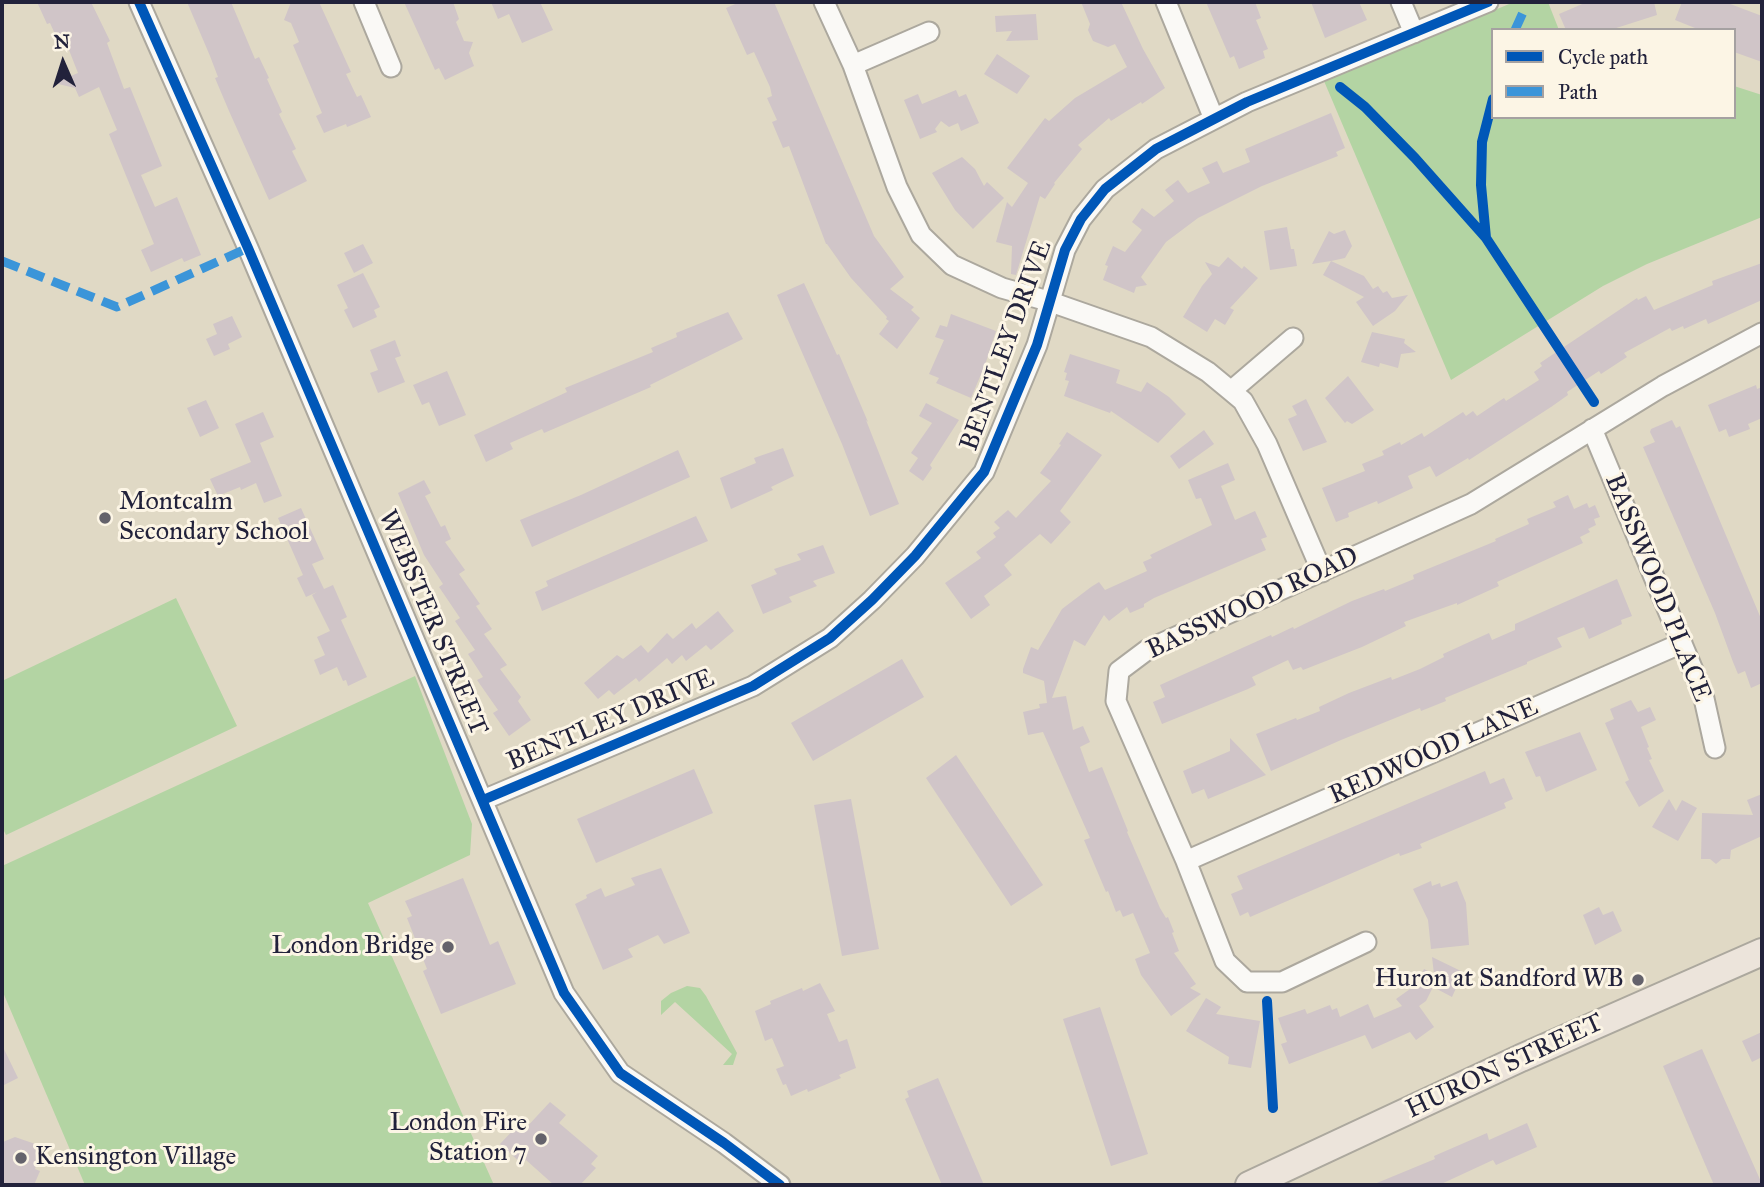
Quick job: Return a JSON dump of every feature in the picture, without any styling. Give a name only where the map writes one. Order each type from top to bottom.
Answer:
[{"type":"main road","name":"HURON STREET","points":[[1249,1185],[1521,1058],[1762,952]]},
{"type":"street","name":"WEBSTER STREET","points":[[139,2],[248,248],[564,993],[620,1073],[724,1143],[780,1185]]},
{"type":"street","points":[[364,2],[391,67]]},
{"type":"street","points":[[824,2],[853,65],[897,187],[920,235],[952,265],[1002,288],[1151,337],[1208,372],[1243,401],[1268,444],[1322,572]]},
{"type":"street","points":[[1166,2],[1214,119]]},
{"type":"street","points":[[1401,2],[1414,33]]},
{"type":"street","name":"BENTLEY DRIVE","points":[[482,800],[753,686],[831,638],[915,556],[984,472],[1037,345],[1065,250],[1082,219],[1105,189],[1156,149],[1247,102],[1488,2]]},
{"type":"street","points":[[853,65],[929,32]]},
{"type":"street","name":"BASSWOOD ROAD","points":[[1366,942],[1282,982],[1247,982],[1226,961],[1186,860],[1116,701],[1119,671],[1147,650],[1471,504],[1663,386],[1762,333]]},
{"type":"street","points":[[1231,391],[1293,338]]},
{"type":"street","name":"BASSWOOD PLACE","points":[[1592,429],[1703,694],[1715,748]]},
{"type":"street","name":"REDWOOD LANE","points":[[1186,860],[1682,643]]},
{"type":"green space","points":[[1514,2],[1548,2],[1558,28],[1491,28],[1491,119],[1736,119],[1736,87],[1762,95],[1762,217],[1647,264],[1603,286],[1451,380],[1324,81]]},
{"type":"green space","points":[[176,598],[237,726],[6,835],[2,827],[2,681]]},
{"type":"green space","points":[[415,676],[472,824],[470,855],[368,903],[494,1185],[85,1185],[2,990],[2,866]]},
{"type":"green space","points":[[687,986],[700,988],[706,996],[737,1053],[733,1065],[723,1065],[732,1054],[675,1002],[661,1015],[661,1001]]},
{"type":"building","points":[[37,2],[91,2],[110,41],[107,43],[124,89],[130,87],[162,166],[141,175],[155,207],[177,197],[201,255],[184,262],[182,258],[151,272],[141,250],[154,244],[109,134],[117,130],[99,87],[79,97],[75,88],[54,83],[78,73],[67,45],[61,47]]},
{"type":"building","points":[[187,2],[231,2],[255,59],[259,57],[269,78],[267,79],[282,112],[279,114],[296,149],[292,151],[307,181],[269,200],[215,78],[218,77]]},
{"type":"building","points":[[291,2],[319,2],[351,72],[346,74],[357,97],[361,95],[371,117],[324,133],[316,116],[322,113],[293,45],[299,42],[291,23],[284,20]]},
{"type":"building","points":[[404,2],[453,2],[459,19],[456,22],[464,41],[473,42],[469,53],[474,66],[445,80],[439,68],[435,70]]},
{"type":"building","points":[[491,2],[540,2],[553,30],[522,43],[509,14],[498,19]]},
{"type":"building","points":[[740,2],[774,2],[874,236],[904,277],[890,289],[914,307],[911,310],[920,318],[897,349],[879,334],[889,321],[887,317],[851,278],[826,244],[789,146],[783,148],[772,122],[777,120],[767,98],[772,96],[770,87],[754,52],[747,55],[726,8]]},
{"type":"building","points":[[1081,2],[1121,2],[1165,88],[1111,121],[1109,118],[1078,145],[1082,149],[1054,183],[1045,199],[1040,196],[1016,275],[1011,274],[1012,246],[996,242],[1007,202],[1012,207],[1028,183],[1007,168],[1045,118],[1049,121],[1075,98],[1127,67],[1115,44],[1108,47],[1093,41],[1088,30],[1090,24]]},
{"type":"building","points":[[1206,2],[1255,2],[1261,18],[1256,20],[1268,49],[1263,51],[1265,58],[1239,69],[1234,56],[1230,58]]},
{"type":"building","points":[[1311,2],[1359,2],[1367,20],[1325,38]]},
{"type":"building","points":[[1587,2],[1654,2],[1657,15],[1616,28],[1565,28],[1559,14]]},
{"type":"building","points":[[1682,2],[1725,2],[1762,16],[1762,62],[1736,53],[1736,28],[1695,28],[1675,20]]},
{"type":"building","points":[[1036,14],[1038,40],[1006,41],[1012,31],[996,32],[995,16]]},
{"type":"building","points":[[997,54],[1030,76],[1017,94],[984,74]]},
{"type":"building","points":[[956,90],[959,97],[966,94],[979,123],[961,131],[958,123],[949,127],[941,121],[935,129],[937,132],[920,139],[904,100],[918,94],[922,104]]},
{"type":"building","points":[[1331,113],[1345,148],[1336,152],[1338,156],[1262,186],[1198,218],[1166,242],[1141,277],[1147,285],[1136,287],[1134,293],[1103,280],[1108,266],[1105,265],[1113,246],[1125,252],[1142,230],[1132,222],[1142,208],[1154,217],[1174,201],[1165,190],[1178,180],[1188,193],[1210,183],[1202,168],[1217,161],[1223,173],[1250,162],[1245,149]]},
{"type":"building","points":[[962,157],[975,169],[984,186],[987,182],[1004,198],[973,229],[955,210],[932,173]]},
{"type":"building","points":[[1287,227],[1297,266],[1270,270],[1264,231]]},
{"type":"building","points":[[1345,230],[1352,246],[1345,258],[1312,264],[1329,231],[1334,234]]},
{"type":"building","points":[[363,244],[373,263],[354,273],[344,253]]},
{"type":"building","points":[[1228,257],[1258,278],[1230,308],[1234,310],[1225,325],[1215,319],[1207,332],[1183,317],[1212,274],[1205,262],[1219,267]]},
{"type":"building","points":[[1331,261],[1364,276],[1373,289],[1378,286],[1392,298],[1408,295],[1395,311],[1373,326],[1356,302],[1364,297],[1323,275]]},
{"type":"building","points":[[1762,263],[1762,300],[1708,324],[1706,319],[1684,329],[1683,326],[1672,331],[1670,328],[1624,353],[1627,357],[1601,374],[1599,371],[1567,392],[1568,395],[1551,407],[1469,460],[1468,458],[1436,477],[1430,466],[1408,476],[1413,488],[1378,504],[1377,501],[1348,513],[1349,517],[1336,522],[1322,488],[1365,471],[1362,464],[1384,455],[1382,451],[1400,442],[1401,445],[1422,433],[1424,437],[1463,412],[1466,416],[1473,411],[1477,416],[1504,398],[1506,401],[1539,380],[1534,372],[1542,366],[1540,363],[1637,298],[1638,300],[1646,296],[1654,310],[1713,285],[1712,281]]},
{"type":"building","points":[[363,273],[380,307],[374,310],[377,317],[353,328],[344,310],[348,308],[337,285]]},
{"type":"building","points":[[804,283],[837,355],[839,354],[899,504],[870,516],[842,444],[777,295]]},
{"type":"building","points":[[728,312],[743,339],[650,385],[651,387],[544,433],[542,429],[510,443],[513,449],[486,462],[474,435],[567,392],[565,388],[653,352],[651,348],[677,337],[676,333]]},
{"type":"building","points":[[951,314],[996,331],[971,398],[936,383],[939,378],[929,374],[944,340],[935,337],[940,325],[947,327]]},
{"type":"building","points":[[232,316],[242,337],[228,344],[230,349],[214,356],[206,339],[217,334],[213,324]]},
{"type":"building","points":[[1372,332],[1405,339],[1404,343],[1416,352],[1401,354],[1398,368],[1361,362]]},
{"type":"building","points":[[395,340],[401,356],[395,358],[405,382],[378,393],[370,373],[378,370],[370,350]]},
{"type":"building","points":[[1070,354],[1120,370],[1116,383],[1141,392],[1147,382],[1169,397],[1186,414],[1158,443],[1111,411],[1110,413],[1064,396],[1069,381],[1065,380],[1067,373],[1064,372]]},
{"type":"building","points":[[447,371],[466,415],[439,426],[429,402],[422,405],[413,385]]},
{"type":"building","points":[[1348,376],[1374,410],[1352,424],[1347,421],[1345,423],[1325,398]]},
{"type":"building","points":[[1756,385],[1757,389],[1762,387],[1762,418],[1748,424],[1750,429],[1729,437],[1726,429],[1719,432],[1708,405]]},
{"type":"building","points":[[1306,399],[1327,442],[1303,451],[1288,419],[1297,415],[1292,406]]},
{"type":"building","points":[[206,400],[219,428],[200,437],[187,408]]},
{"type":"building","points":[[926,403],[959,420],[930,465],[932,468],[923,481],[909,471],[918,458],[911,453],[932,423],[919,416]]},
{"type":"building","points":[[263,412],[274,437],[260,443],[282,496],[264,503],[256,483],[218,496],[210,479],[251,462],[235,424]]},
{"type":"building","points":[[1672,420],[1676,428],[1680,426],[1762,621],[1762,683],[1751,688],[1745,671],[1738,674],[1715,613],[1643,447],[1655,442],[1651,429]]},
{"type":"building","points":[[1204,430],[1214,444],[1179,469],[1170,456]]},
{"type":"building","points":[[1067,432],[1102,455],[1060,511],[1071,522],[1051,544],[1040,534],[1004,565],[1012,575],[984,596],[990,605],[971,619],[945,583],[981,558],[976,552],[996,537],[993,533],[1000,528],[994,522],[1008,510],[1016,518],[1051,481],[1040,473],[1061,445],[1059,444]]},
{"type":"building","points":[[783,448],[794,476],[771,487],[773,490],[731,509],[720,478],[756,463],[754,458]]},
{"type":"building","points":[[678,450],[690,477],[532,547],[520,520]]},
{"type":"building","points":[[1228,463],[1235,480],[1221,486],[1235,520],[1255,511],[1267,537],[1261,539],[1266,550],[1154,598],[1144,604],[1144,607],[1130,613],[1127,607],[1109,621],[1104,615],[1085,646],[1074,640],[1052,698],[1066,696],[1073,730],[1083,726],[1090,742],[1080,747],[1089,772],[1102,767],[1160,908],[1166,918],[1168,917],[1174,932],[1172,933],[1179,951],[1174,953],[1196,984],[1190,988],[1201,994],[1171,1016],[1141,975],[1135,959],[1150,953],[1133,913],[1123,917],[1120,910],[1116,912],[1108,891],[1106,892],[1084,840],[1090,838],[1043,732],[1028,735],[1023,712],[1040,708],[1039,704],[1047,703],[1044,681],[1023,673],[1023,669],[1031,647],[1038,650],[1062,609],[1099,582],[1105,590],[1147,571],[1143,562],[1152,558],[1150,555],[1212,525],[1201,498],[1196,499],[1188,480]]},
{"type":"building","points":[[424,480],[431,493],[425,496],[441,527],[445,525],[451,539],[445,542],[465,570],[459,574],[480,604],[476,606],[492,629],[484,634],[507,665],[500,669],[521,697],[518,701],[531,720],[509,736],[493,713],[498,710],[477,680],[483,677],[468,654],[475,650],[455,621],[460,618],[439,587],[443,584],[424,555],[398,493]]},
{"type":"building","points":[[1568,495],[1574,509],[1587,503],[1589,508],[1595,505],[1600,517],[1594,519],[1596,525],[1588,529],[1590,532],[1580,537],[1583,543],[1497,582],[1499,586],[1457,605],[1404,622],[1406,626],[1362,647],[1303,670],[1301,667],[1293,670],[1288,660],[1252,677],[1256,685],[1162,724],[1153,702],[1165,697],[1160,685],[1271,635],[1272,637],[1293,627],[1294,629],[1352,601],[1414,579],[1413,575],[1496,541],[1495,539],[1529,524],[1527,519],[1556,507],[1553,502]]},
{"type":"building","points":[[301,508],[324,559],[312,564],[324,589],[333,585],[347,617],[341,620],[367,677],[348,686],[337,667],[320,675],[314,660],[325,655],[317,637],[330,631],[312,595],[317,592],[306,597],[297,578],[303,575],[278,518]]},
{"type":"building","points":[[696,516],[708,541],[542,611],[535,592],[548,586],[546,581]]},
{"type":"building","points":[[823,545],[835,573],[813,581],[817,586],[789,597],[792,602],[763,614],[751,585],[777,574],[774,569],[801,560],[797,554]]},
{"type":"building","points":[[1617,579],[1632,616],[1621,620],[1622,624],[1589,639],[1584,627],[1557,638],[1562,647],[1527,664],[1445,698],[1446,701],[1421,711],[1420,708],[1271,771],[1256,734],[1320,711],[1319,707],[1349,693],[1420,669],[1444,657],[1443,654],[1489,633],[1492,640],[1515,630],[1515,624]]},
{"type":"building","points":[[718,611],[734,631],[711,650],[706,645],[686,661],[682,655],[672,664],[667,658],[639,682],[636,678],[614,695],[609,690],[598,699],[584,683],[617,655],[623,659],[641,645],[648,653],[667,633],[673,639],[692,623],[696,629]]},
{"type":"building","points":[[902,659],[924,697],[813,761],[791,723]]},
{"type":"building","points":[[1631,700],[1638,712],[1650,707],[1656,720],[1641,727],[1652,759],[1649,760],[1664,791],[1639,807],[1625,782],[1629,780],[1605,723],[1614,719],[1610,709]]},
{"type":"building","points":[[1580,732],[1597,770],[1546,792],[1540,776],[1536,777],[1525,752]]},
{"type":"building","points":[[1230,738],[1266,775],[1208,799],[1204,789],[1192,794],[1183,771],[1230,751]]},
{"type":"building","points":[[956,755],[1043,885],[1011,906],[926,778]]},
{"type":"building","points":[[694,769],[713,813],[596,863],[577,819]]},
{"type":"building","points":[[1485,771],[1490,784],[1504,778],[1513,799],[1504,803],[1506,808],[1420,844],[1422,848],[1400,856],[1399,853],[1250,917],[1248,912],[1240,916],[1231,894],[1243,889],[1237,876]]},
{"type":"building","points":[[1762,794],[1762,836],[1731,850],[1730,859],[1722,859],[1716,864],[1710,859],[1701,859],[1702,813],[1753,815],[1747,800]]},
{"type":"building","points":[[851,799],[879,949],[842,956],[814,805]]},
{"type":"building","points":[[1669,799],[1676,811],[1682,800],[1697,808],[1678,841],[1652,827]]},
{"type":"building","points":[[661,868],[690,933],[664,944],[658,935],[628,949],[633,957],[603,970],[575,904],[601,888],[605,897],[635,885],[631,878]]},
{"type":"building","points":[[463,878],[490,945],[498,941],[516,984],[441,1014],[423,971],[427,969],[407,918],[412,916],[405,901]]},
{"type":"building","points":[[1431,881],[1432,886],[1440,883],[1441,887],[1457,881],[1466,903],[1469,945],[1431,949],[1428,920],[1413,889]]},
{"type":"building","points":[[1599,907],[1603,915],[1613,911],[1622,931],[1595,945],[1583,915]]},
{"type":"building","points":[[1432,957],[1463,972],[1467,985],[1457,986],[1452,997],[1435,988],[1435,983],[1426,1001],[1419,1006],[1434,1027],[1416,1040],[1410,1032],[1372,1049],[1365,1035],[1289,1064],[1281,1044],[1287,1042],[1278,1018],[1305,1009],[1307,1014],[1330,1005],[1332,1010],[1337,1008],[1340,1017],[1368,1004],[1374,1018],[1402,1006],[1396,999],[1417,984],[1424,969],[1434,974]]},
{"type":"building","points":[[820,983],[835,1011],[827,1014],[839,1042],[847,1039],[856,1068],[839,1075],[841,1078],[791,1096],[776,1069],[784,1066],[772,1038],[765,1041],[755,1011],[771,1004],[770,1001]]},
{"type":"building","points":[[1206,998],[1221,1007],[1216,1014],[1260,1021],[1251,1068],[1228,1064],[1229,1057],[1186,1031]]},
{"type":"building","points":[[1100,1007],[1148,1154],[1111,1166],[1063,1019]]},
{"type":"building","points":[[1762,1032],[1762,1057],[1752,1062],[1742,1041]]},
{"type":"building","points":[[2,1045],[18,1078],[2,1086]]},
{"type":"building","points":[[1702,1049],[1762,1185],[1714,1185],[1663,1066]]},
{"type":"building","points":[[938,1078],[984,1185],[942,1185],[905,1099],[909,1097],[907,1091]]},
{"type":"building","name":"London Fire Station 7","points":[[550,1102],[566,1115],[559,1123],[598,1156],[591,1164],[596,1168],[580,1185],[554,1185],[526,1160],[522,1164],[500,1144],[517,1126],[523,1131]]},
{"type":"building","points":[[1527,1123],[1537,1147],[1496,1165],[1493,1160],[1439,1185],[1372,1185],[1435,1159],[1434,1156],[1487,1133],[1489,1140]]},
{"type":"building","name":"Kensington Village","points":[[15,1137],[44,1147],[35,1169],[40,1171],[34,1185],[2,1185],[3,1142]]},
{"type":"marked path","points":[[1516,28],[1525,8]]},
{"type":"marked path","points":[[2,261],[117,307],[248,248]]},
{"type":"cycle path","points":[[139,2],[248,248],[564,993],[620,1073],[724,1143],[780,1185]]},
{"type":"cycle path","points":[[483,800],[753,686],[830,638],[872,600],[915,556],[984,472],[1037,345],[1065,250],[1081,219],[1105,189],[1156,149],[1247,102],[1488,2]]},
{"type":"cycle path","points":[[1340,87],[1365,107],[1415,158],[1486,238]]},
{"type":"cycle path","points":[[1491,107],[1482,142],[1481,185],[1486,238],[1594,402]]},
{"type":"cycle path","points":[[1267,1001],[1273,1108]]},
{"type":"place","name":"Montcalm Secondary School","points":[[105,518]]},
{"type":"place","name":"London Bridge","points":[[448,947]]},
{"type":"place","name":"Huron at Sandford WB","points":[[1638,980]]},
{"type":"place","name":"London Fire Station 7","points":[[541,1139]]},
{"type":"place","name":"Kensington Village","points":[[21,1158]]}]
